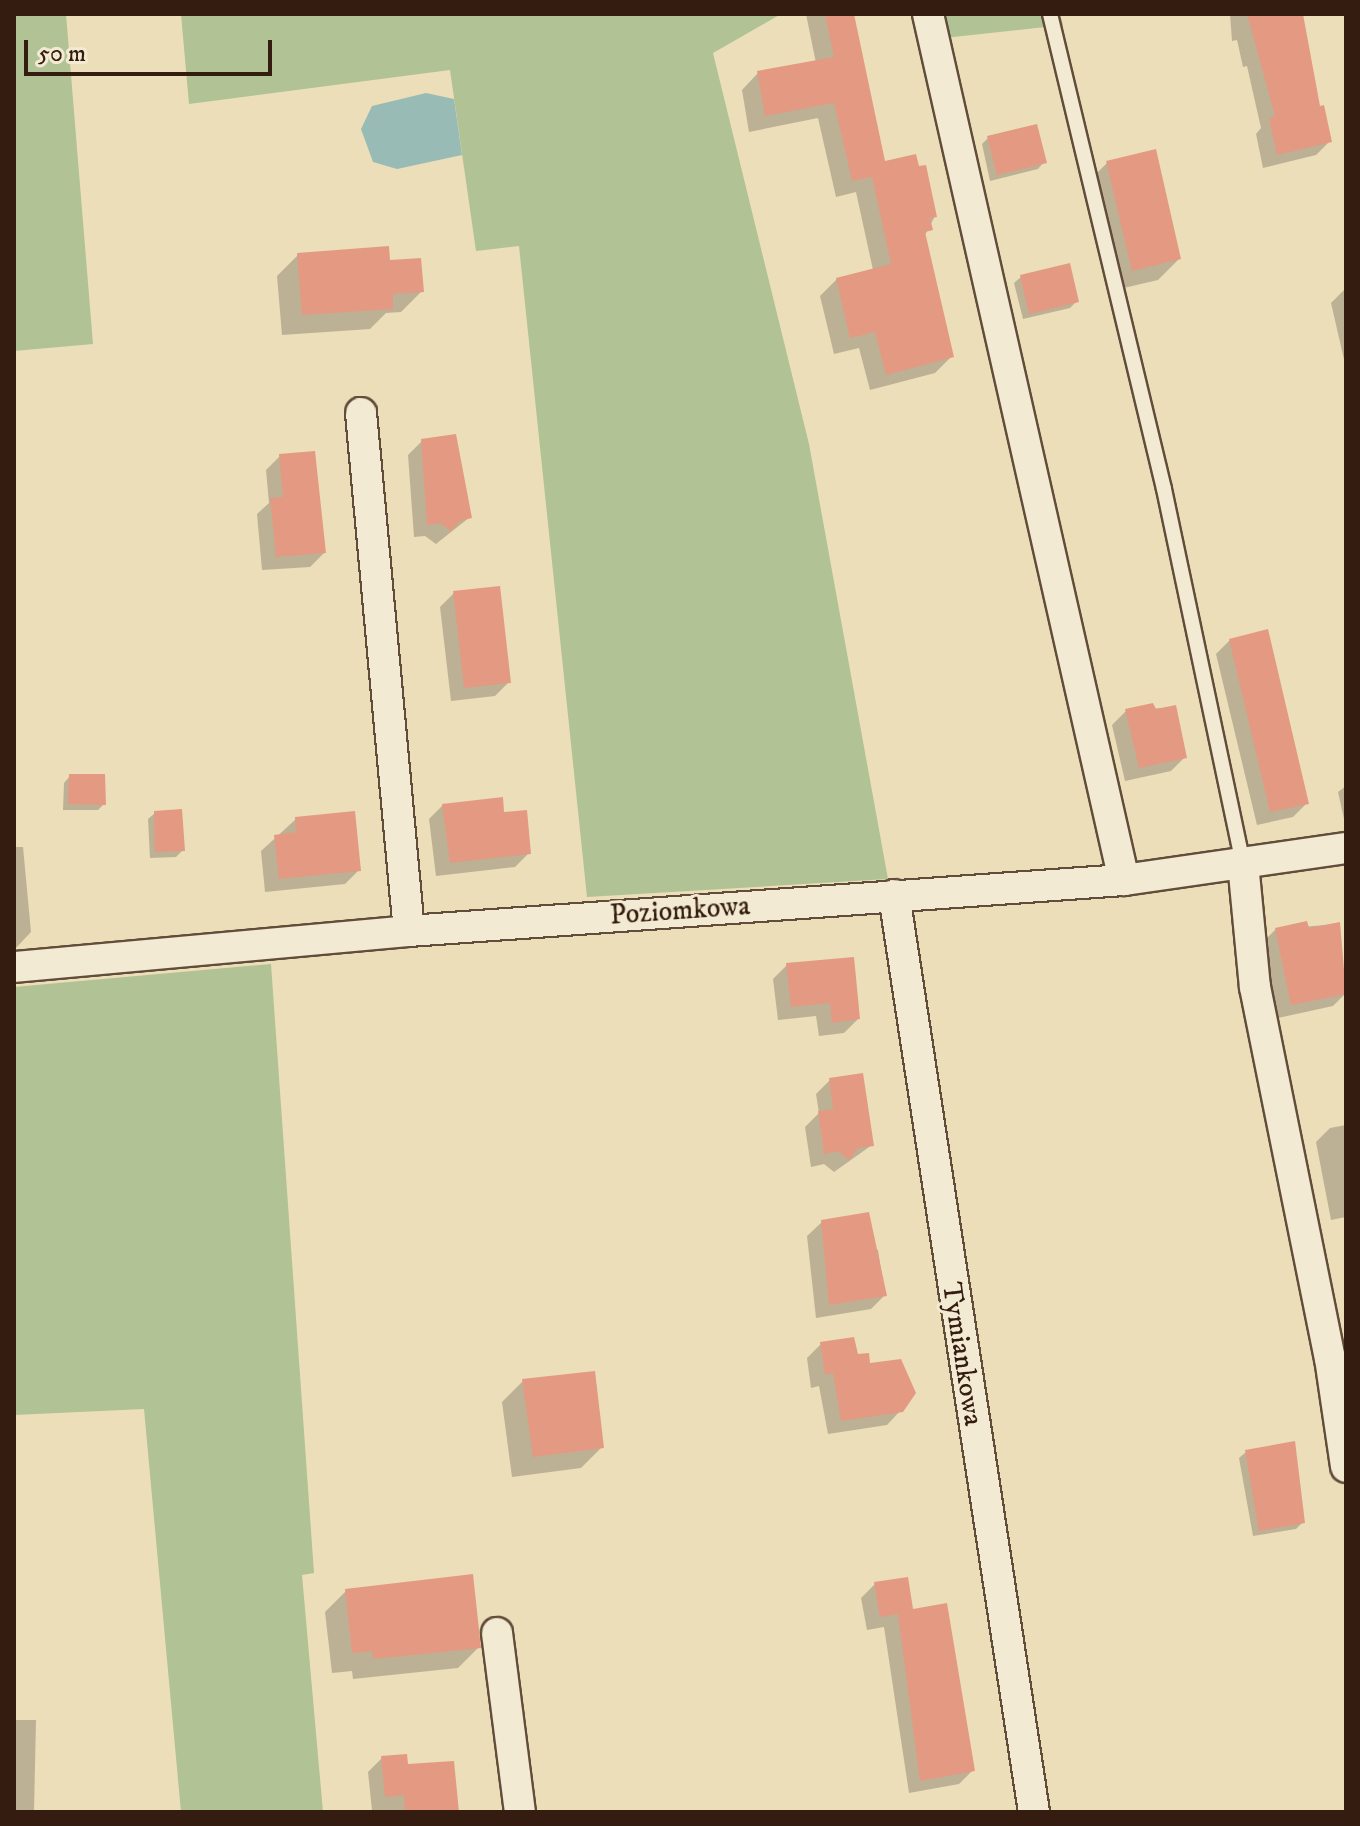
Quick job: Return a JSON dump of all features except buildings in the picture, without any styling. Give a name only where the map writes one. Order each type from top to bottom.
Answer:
[{"type":"street","points":[[928,14],[1124,880]]},
{"type":"street","points":[[361,413],[409,931]]},
{"type":"street","name":"Poziomkowa","points":[[14,967],[409,931],[1124,880],[1346,848]]},
{"type":"street","points":[[1243,863],[1255,987],[1330,1358],[1346,1467]]},
{"type":"street","name":"Tymiankowa","points":[[894,895],[1034,1812]]},
{"type":"street","points":[[497,1633],[520,1812]]},
{"type":"lane","points":[[1050,14],[1164,489],[1243,863]]},
{"type":"green space","points":[[14,14],[66,14],[93,344],[14,351]]},
{"type":"green space","points":[[181,14],[781,14],[713,53],[809,444],[888,879],[587,897],[519,246],[476,251],[450,70],[189,104]]},
{"type":"green space","points":[[938,14],[1060,14],[1063,25],[944,38]]},
{"type":"green space","points":[[271,964],[314,1573],[302,1575],[323,1812],[181,1812],[144,1409],[14,1415],[14,987]]},
{"type":"water","points":[[426,93],[454,99],[462,155],[397,169],[373,162],[361,129],[372,106]]}]
